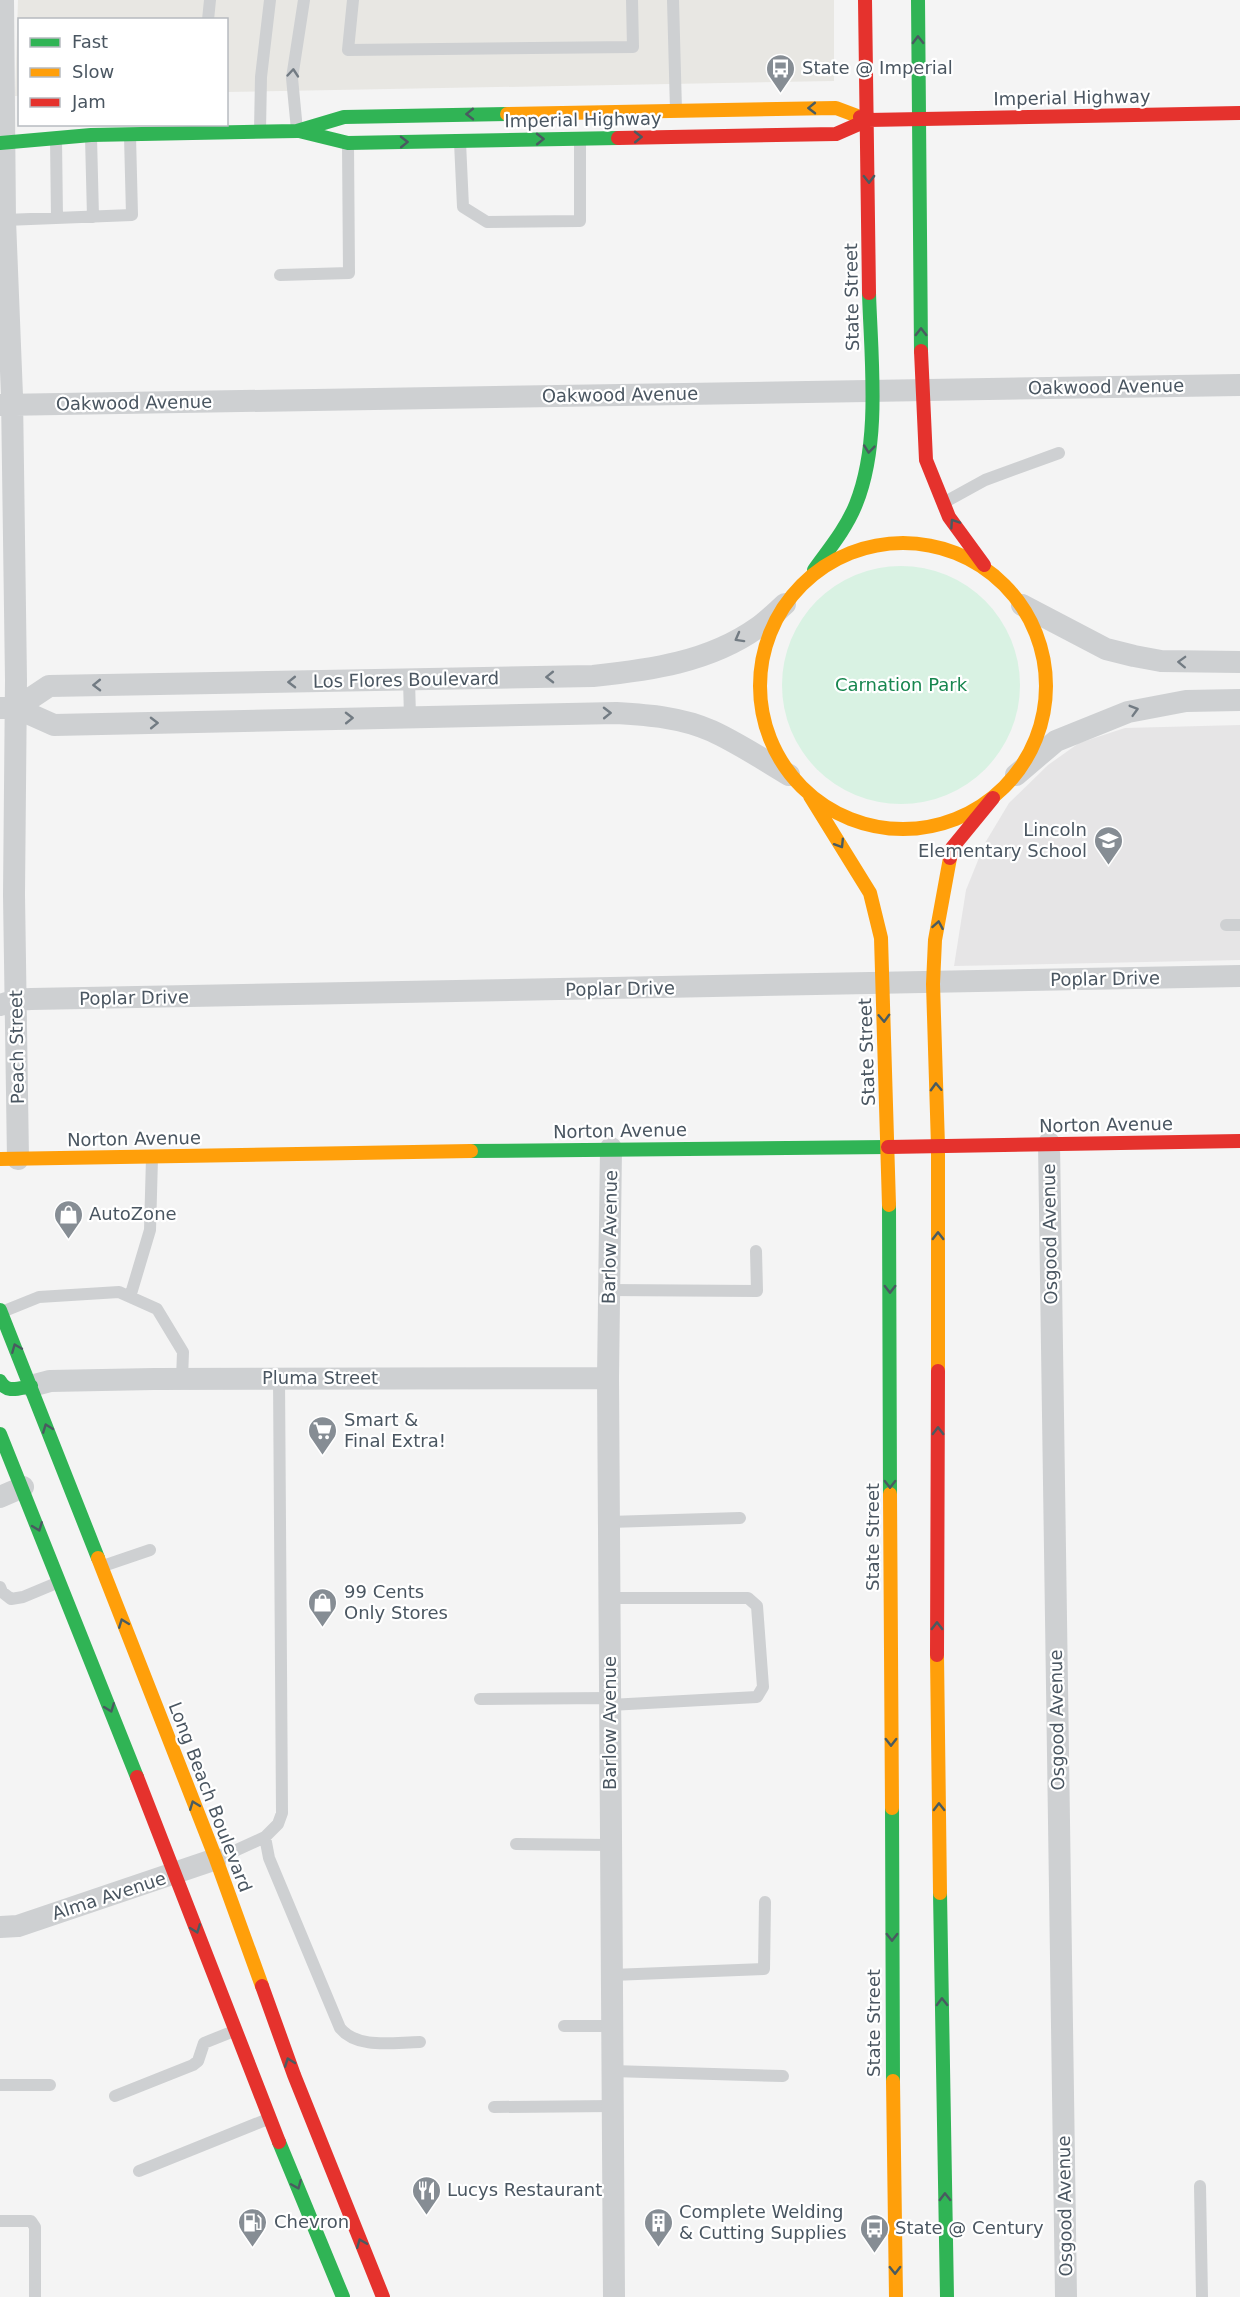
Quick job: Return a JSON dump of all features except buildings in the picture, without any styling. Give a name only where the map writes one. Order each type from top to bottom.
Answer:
[{"type":"main road","name":"State Street","points":[[809,578],[849,519],[866,473],[870,453],[865,0]]},
{"type":"main road","points":[[918,0],[921,390],[926,460],[950,517],[988,571]]},
{"type":"main road","name":"Imperial Highway","points":[[297,131],[344,117],[676,110],[836,108],[868,120],[1240,113]]},
{"type":"main road","name":"Imperial Highway","points":[[2,143],[91,135],[297,131],[348,143],[840,134],[868,120]]},
{"type":"main road","points":[[947,2297],[932,1684],[938,1146],[933,984],[935,940],[952,848],[1016,774],[1038,735],[1047,691],[1041,646],[1022,605],[1006,586],[988,571],[954,552],[916,544],[878,545],[842,556],[809,578],[785,604],[765,645],[759,690],[767,735],[789,775],[810,796],[843,817],[882,828],[921,829],[959,818],[993,798]]},
{"type":"main road","name":"State Street","points":[[810,796],[870,893],[882,938],[889,1147],[897,1684],[892,2137],[896,2297]]},
{"type":"main road","name":"Norton Avenue","points":[[9,1159],[611,1148],[889,1147],[1240,1141]]},
{"type":"main road","name":"Long Beach Boulevard","points":[[0,1311],[216,1859],[294,2074],[383,2297]]},
{"type":"main road","points":[[0,1381],[5,1389],[31,1386]]},
{"type":"main road","points":[[0,1434],[30,1485],[60,1581],[269,2118],[343,2297]]},
{"type":"main road","points":[[81,1560],[101,1566]]},
{"type":"street","name":"Peach Street","points":[[3,0],[12,57],[2,143],[6,360],[9,1159]]},
{"type":"street","name":"Oakwood Avenue","points":[[6,405],[1240,385]]},
{"type":"street","name":"Los Flores Boulevard","points":[[8,708],[49,686],[593,676],[639,671],[680,663],[726,645],[757,628],[785,604]]},
{"type":"street","points":[[1022,605],[1106,649],[1125,654],[1161,661],[1240,662]]},
{"type":"street","points":[[1016,774],[1056,741],[1128,712],[1186,701],[1240,700]]},
{"type":"street","name":"Los Flores Boulevard","points":[[8,708],[54,725],[616,713],[675,719],[712,731],[789,775]]},
{"type":"street","name":"Poplar Drive","points":[[8,1003],[1240,976]]},
{"type":"street","name":"Osgood Avenue","points":[[1049,1143],[1066,2297]]},
{"type":"street","name":"Barlow Avenue","points":[[611,1148],[608,1378],[614,2297]]},
{"type":"street","name":"Pluma Street","points":[[31,1386],[50,1382],[182,1378],[608,1378]]},
{"type":"street","points":[[0,1497],[30,1485]]},
{"type":"street","name":"Alma Avenue","points":[[0,1927],[18,1926],[216,1859]]},
{"type":"lane","points":[[208,18],[210,0]]},
{"type":"lane","points":[[260,132],[261,77],[270,0]]},
{"type":"lane","points":[[297,131],[292,78],[304,0]]},
{"type":"lane","points":[[353,0],[348,50],[633,47],[632,0]]},
{"type":"lane","points":[[673,0],[676,110]]},
{"type":"lane","points":[[5,220],[132,215],[130,134]]},
{"type":"lane","points":[[91,135],[93,217]]},
{"type":"lane","points":[[56,138],[57,218]]},
{"type":"lane","points":[[460,141],[463,207],[487,222],[580,221],[580,138]]},
{"type":"lane","points":[[280,274],[349,273],[348,143]]},
{"type":"lane","points":[[944,503],[985,480],[1059,453]]},
{"type":"lane","points":[[409,680],[410,717]]},
{"type":"lane","points":[[1226,925],[1240,925]]},
{"type":"lane","points":[[130,1297],[150,1230],[152,1156]]},
{"type":"lane","points":[[609,1290],[758,1291],[756,1251]]},
{"type":"lane","points":[[0,1311],[39,1297],[119,1293],[130,1297],[157,1309],[183,1352],[182,1378]]},
{"type":"lane","points":[[216,1859],[265,1837],[278,1824],[282,1813],[279,1378]]},
{"type":"lane","points":[[609,1522],[740,1518]]},
{"type":"lane","points":[[101,1566],[150,1550]]},
{"type":"lane","points":[[0,1587],[10,1599],[23,1597],[60,1581]]},
{"type":"lane","points":[[480,1699],[610,1702],[757,1697],[763,1687],[758,1606],[748,1598],[610,1598]]},
{"type":"lane","points":[[265,1837],[269,1858],[340,2028],[345,2035],[360,2041],[420,2042]]},
{"type":"lane","points":[[516,1844],[611,1845]]},
{"type":"lane","points":[[612,1975],[764,1969],[765,1902]]},
{"type":"lane","points":[[564,2026],[612,2026]]},
{"type":"lane","points":[[115,2097],[193,2066],[198,2061],[204,2043],[235,2031]]},
{"type":"lane","points":[[612,2072],[783,2076]]},
{"type":"lane","points":[[0,2085],[50,2085]]},
{"type":"lane","points":[[494,2107],[613,2106]]},
{"type":"lane","points":[[139,2171],[269,2118]]},
{"type":"lane","points":[[1200,2186],[1202,2297]]},
{"type":"lane","points":[[0,2221],[31,2221],[35,2227],[35,2297]]},
{"type":"shaded area","points":[[18,0],[834,0],[834,81],[228,92],[228,18],[18,18],[18,96],[15,96]]},
{"type":"shaded area","name":"Lincoln Elementary School","points":[[1240,725],[1240,960],[954,966],[966,890],[985,843],[1009,803],[1048,765],[1079,743],[1125,728]]},
{"type":"green space","name":"Carnation Park","points":[[889,566],[913,566],[936,571],[957,580],[977,593],[993,609],[1006,629],[1015,650],[1020,685],[1018,708],[1011,731],[993,761],[977,777],[957,790],[936,799],[913,804],[889,804],[866,799],[845,790],[825,777],[809,761],[796,741],[787,720],[782,697],[782,673],[787,650],[796,629],[809,609],[825,593],[845,580],[866,571]]},
{"type":"traffic: fast","points":[[918,0],[921,351]]},
{"type":"traffic: fast","points":[[0,143],[91,135],[297,131],[344,117],[507,114]]},
{"type":"traffic: fast","points":[[299,131],[348,143],[618,138]]},
{"type":"traffic: fast","points":[[814,570],[847,522],[864,480],[869,454],[873,400],[869,293]]},
{"type":"traffic: fast","points":[[471,1151],[888,1147]]},
{"type":"traffic: fast","points":[[889,1205],[890,1494]]},
{"type":"traffic: fast","points":[[0,1310],[98,1558]]},
{"type":"traffic: fast","points":[[0,1381],[10,1389],[31,1386]]},
{"type":"traffic: fast","points":[[0,1434],[137,1777]]},
{"type":"traffic: fast","points":[[892,1808],[893,2081]]},
{"type":"traffic: fast","points":[[940,1893],[947,2297]]},
{"type":"traffic: fast","points":[[279,2142],[343,2297]]},
{"type":"traffic: slow","points":[[507,114],[836,108],[860,117]]},
{"type":"traffic: slow","points":[[903,543],[931,546],[958,554],[982,567],[1004,585],[1022,607],[1035,631],[1043,658],[1046,686],[1043,714],[1035,741],[1022,765],[1004,787],[982,805],[958,818],[931,826],[903,829],[875,826],[848,818],[824,805],[802,787],[784,765],[771,741],[763,714],[760,686],[763,658],[771,631],[784,607],[802,585],[824,567],[848,554],[875,546],[903,543]]},
{"type":"traffic: slow","points":[[810,796],[870,893],[881,938],[889,1205]]},
{"type":"traffic: slow","points":[[938,1371],[938,1146],[933,984],[935,940],[950,858]]},
{"type":"traffic: slow","points":[[0,1159],[471,1151]]},
{"type":"traffic: slow","points":[[890,1494],[892,1808]]},
{"type":"traffic: slow","points":[[98,1558],[216,1859],[262,1986]]},
{"type":"traffic: slow","points":[[937,1655],[940,1893]]},
{"type":"traffic: slow","points":[[893,2081],[896,2297]]},
{"type":"traffic: jam","points":[[865,0],[869,293]]},
{"type":"traffic: jam","points":[[860,117],[868,120],[1240,113]]},
{"type":"traffic: jam","points":[[618,138],[836,134],[868,120]]},
{"type":"traffic: jam","points":[[921,351],[926,460],[949,517],[984,565]]},
{"type":"traffic: jam","points":[[950,858],[952,848],[993,798]]},
{"type":"traffic: jam","points":[[888,1147],[1240,1141]]},
{"type":"traffic: jam","points":[[937,1655],[938,1371]]},
{"type":"traffic: jam","points":[[137,1777],[279,2142]]},
{"type":"traffic: jam","points":[[262,1986],[294,2075],[383,2297]]},
{"type":"place","name":"State @ Imperial","points":[[781,94]]},
{"type":"place","name":"Lincoln Elementary School","points":[[1108,866]]},
{"type":"place","name":"AutoZone","points":[[68,1240]]},
{"type":"place","name":"Smart & Final Extra!","points":[[323,1456]]},
{"type":"place","name":"99 Cents Only Stores","points":[[323,1628]]},
{"type":"place","name":"Lucys Restaurant","points":[[426,2216]]},
{"type":"place","name":"Chevron","points":[[253,2248]]},
{"type":"place","name":"Complete Welding & Cutting Supplies","points":[[658,2248]]},
{"type":"place","name":"State @ Century","points":[[874,2254]]}]
